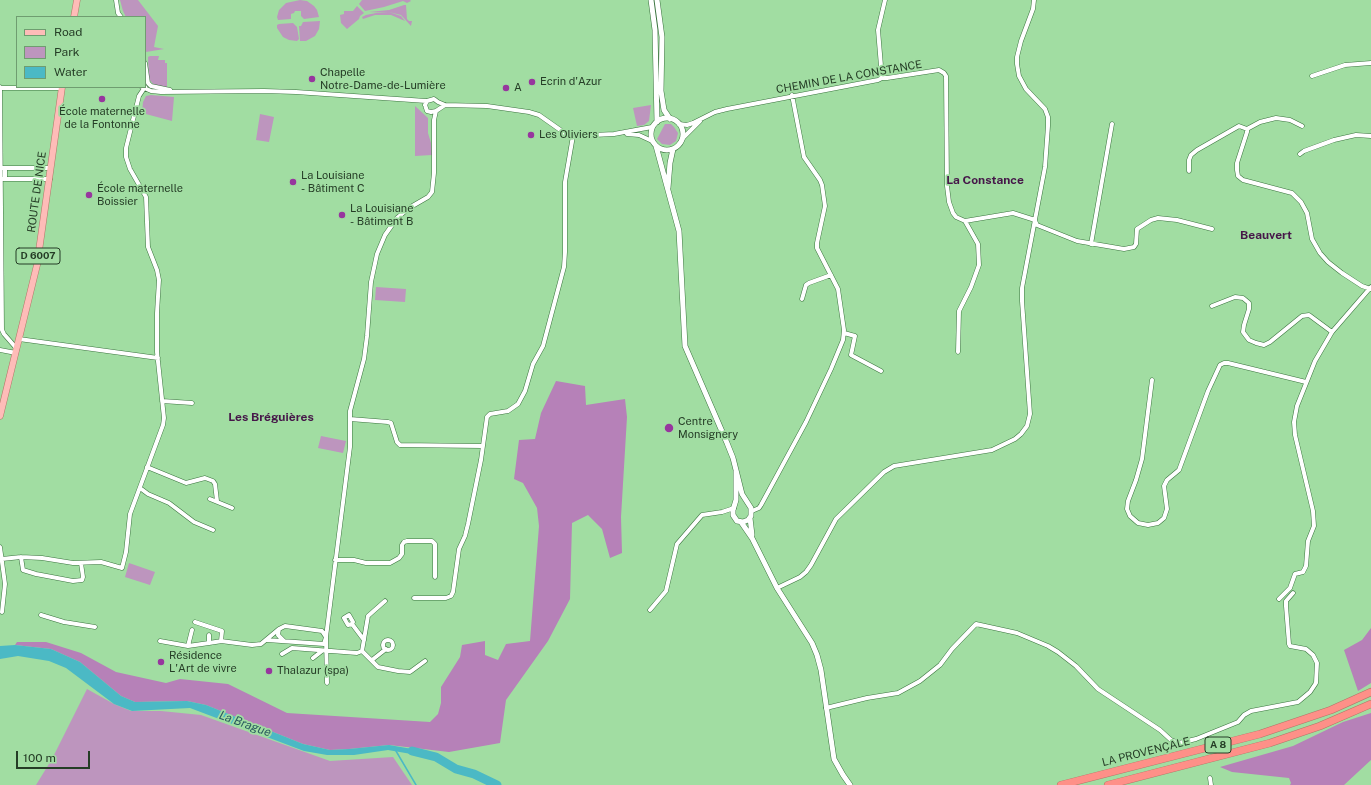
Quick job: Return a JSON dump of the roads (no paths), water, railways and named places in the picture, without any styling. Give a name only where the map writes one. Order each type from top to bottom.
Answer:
[{"type":"highway","name":"LA PROVENÇALE","points":[[1061,785],[1260,734],[1331,710],[1371,692]]},
{"type":"highway","name":"LA PROVENÇALE","points":[[1108,785],[1217,758],[1276,741],[1320,726],[1371,704]]},
{"type":"main road","points":[[74,16],[77,0]]},
{"type":"main road","name":"ROUTE DE NICE","points":[[0,416],[37,265],[62,88]]},
{"type":"street","points":[[116,0],[118,13],[120,16]]},
{"type":"street","points":[[651,0],[655,30],[657,122]]},
{"type":"street","points":[[656,146],[664,150],[673,149],[677,147],[682,139],[682,131],[679,124],[670,119],[664,110],[662,96],[662,42],[657,0]]},
{"type":"street","points":[[882,78],[878,30],[885,0]]},
{"type":"street","points":[[777,588],[800,577],[806,572],[836,519],[884,472],[894,466],[992,450],[1008,443],[1021,434],[1027,426],[1030,414],[1022,288],[1047,151],[1048,117],[1045,109],[1026,89],[1019,76],[1016,57],[1033,9],[1034,0]]},
{"type":"street","points":[[1312,76],[1345,65],[1371,63]]},
{"type":"street","name":"CHEMIN DE LA CONSTANCE","points":[[679,124],[687,125],[727,108],[792,95],[878,80],[882,78],[939,70],[944,73],[946,76],[946,161],[949,202],[953,213],[956,217],[965,221],[978,244],[979,264],[971,287],[959,310],[958,352]]},
{"type":"street","points":[[146,87],[152,86],[162,89],[204,92]]},
{"type":"street","points":[[16,88],[0,88],[3,168],[2,330],[16,351]]},
{"type":"street","points":[[2,559],[21,557],[81,563],[101,562],[122,568],[126,552],[130,514],[164,418],[156,322],[159,280],[157,270],[148,248],[146,196],[130,169],[126,157],[126,148],[139,96],[144,88]]},
{"type":"street","points":[[146,88],[151,91],[161,92],[303,92],[365,96],[426,103]]},
{"type":"street","points":[[752,511],[759,508],[761,505],[806,422],[831,369],[844,334],[841,302],[838,289],[817,243],[825,206],[822,184],[804,157],[792,95]]},
{"type":"street","points":[[426,103],[429,99],[434,99],[445,105],[484,106],[529,112],[539,115],[566,134],[572,136],[617,134],[639,135],[652,141],[656,146],[679,231],[686,346],[727,443],[742,494],[752,511],[750,518],[752,538]]},
{"type":"street","points":[[327,683],[325,651],[326,637],[350,447],[350,411],[364,359],[372,282],[377,254],[385,235],[397,218],[408,208],[428,197],[432,192],[434,173],[434,120],[438,102]]},
{"type":"street","points":[[426,103],[434,120]]},
{"type":"street","points":[[429,112],[437,110],[445,105]]},
{"type":"street","name":"CHEMIN DE LA CONSTANCE","points":[[682,139],[703,118]]},
{"type":"street","points":[[1189,171],[1189,160],[1191,155],[1239,126],[1247,129],[1260,122],[1276,118],[1290,120],[1302,126]]},
{"type":"street","points":[[617,134],[652,127],[661,119],[670,119]]},
{"type":"street","points":[[1091,244],[1112,124]]},
{"type":"street","points":[[652,127],[652,141]]},
{"type":"street","points":[[1247,129],[1237,162],[1238,176],[1244,180],[1292,193],[1301,202],[1307,213],[1312,239],[1320,253],[1328,262],[1342,273],[1362,286],[1370,288],[1332,332],[1314,361],[1297,406],[1294,422],[1295,435],[1314,519],[1314,526],[1308,541],[1306,566],[1303,572],[1295,574],[1290,588],[1279,599]]},
{"type":"street","points":[[1300,154],[1304,151],[1334,140],[1356,135],[1371,136]]},
{"type":"street","points":[[414,598],[446,598],[451,596],[453,592],[459,548],[465,536],[468,524],[481,460],[488,415],[494,412],[508,411],[518,404],[533,364],[543,346],[564,267],[565,182],[572,136]]},
{"type":"street","points":[[668,191],[670,163],[673,149]]},
{"type":"street","points":[[3,168],[51,168]]},
{"type":"street","points":[[3,179],[50,179]]},
{"type":"street","points":[[965,221],[1013,213],[1035,220],[1037,225],[1077,241],[1124,249],[1134,247],[1136,244],[1137,230],[1151,220],[1158,218],[1177,220],[1212,229]]},
{"type":"street","points":[[802,299],[806,285],[831,275]]},
{"type":"street","points":[[1212,306],[1235,297],[1243,298],[1249,304],[1244,332],[1249,340],[1256,343],[1264,344],[1270,342],[1302,316],[1309,315],[1332,332]]},
{"type":"street","points":[[844,334],[855,336],[851,355],[881,370]]},
{"type":"street","points":[[19,339],[158,358]]},
{"type":"street","points":[[0,350],[16,351]]},
{"type":"street","points":[[1152,380],[1142,459],[1128,501],[1127,509],[1130,516],[1138,523],[1148,525],[1158,523],[1164,518],[1167,509],[1164,486],[1167,480],[1179,470],[1208,391],[1220,365],[1228,363],[1306,382]]},
{"type":"street","points":[[162,402],[192,403]]},
{"type":"street","points":[[350,419],[391,423],[397,442],[400,445],[482,446]]},
{"type":"street","points":[[147,467],[186,483],[205,478],[213,481],[215,484],[218,501]]},
{"type":"street","points":[[733,515],[737,494],[736,472]]},
{"type":"street","points":[[140,488],[148,494],[170,503],[194,522],[213,530]]},
{"type":"street","points":[[210,499],[232,508]]},
{"type":"street","points":[[650,610],[666,591],[677,544],[702,515],[722,512],[743,503],[748,504]]},
{"type":"street","points":[[722,512],[733,515],[735,519],[741,522],[752,538],[777,588],[808,636],[817,655],[834,759],[850,785]]},
{"type":"street","points":[[741,522],[750,518]]},
{"type":"street","points":[[335,560],[390,563],[399,558],[402,554],[402,545],[404,542],[432,541],[436,544],[435,577]]},
{"type":"street","points":[[0,547],[5,584],[2,612]]},
{"type":"street","points":[[21,557],[23,570],[73,581],[82,580],[84,577],[81,563]]},
{"type":"street","points":[[826,708],[843,703],[898,693],[920,681],[940,665],[952,649],[976,624],[1017,633],[1058,652],[1076,666],[1098,689],[1160,730],[1171,740],[1179,743],[1196,739],[1238,722],[1244,715],[1251,711],[1298,702],[1310,692],[1316,683],[1317,663],[1313,655],[1306,650],[1290,646],[1288,644],[1286,601],[1293,594]]},
{"type":"street","points":[[282,654],[292,648],[357,654],[362,651],[368,616],[385,601]]},
{"type":"street","points":[[41,615],[64,622],[95,627]]},
{"type":"street","points":[[195,622],[222,631],[222,641]]},
{"type":"street","points":[[352,624],[364,640]]},
{"type":"street","points":[[160,641],[188,646],[222,641],[252,645],[261,644],[285,626],[322,630],[326,637],[324,644],[267,640]]},
{"type":"street","points":[[279,629],[278,635],[284,641]]},
{"type":"street","points":[[188,646],[192,630]]},
{"type":"street","points":[[208,643],[209,635]]},
{"type":"street","points":[[372,660],[386,649]]},
{"type":"street","points":[[313,658],[325,651]]},
{"type":"street","points":[[362,651],[378,667],[383,668],[410,672],[425,661]]},
{"type":"street","points":[[1210,778],[1211,785]]},
{"type":"water","points":[[15,645],[51,649],[80,662],[121,696],[135,702],[187,701],[206,705],[303,744],[330,750],[389,745],[424,751],[423,756],[388,750],[354,755],[327,755],[304,751],[190,708],[132,711],[114,704],[66,668],[49,661],[18,656],[0,659],[0,646]]},
{"type":"waterway","points":[[396,751],[416,785]]},
{"type":"waterway","name":"La Brague","points":[[412,751],[436,757],[456,769],[474,774],[497,785]]},
{"type":"place","name":"Chapelle Notre-Dame-de-Lumière","points":[[312,79]]},
{"type":"place","name":"Ecrin d'Azur","points":[[532,82]]},
{"type":"place","name":"A","points":[[506,88]]},
{"type":"place","name":"École maternelle de la Fontonne","points":[[102,99]]},
{"type":"place","name":"Les Oliviers","points":[[531,135]]},
{"type":"place","name":"La Louisiane - Bâtiment C","points":[[293,182]]},
{"type":"place","name":"École maternelle Boissier","points":[[89,195]]},
{"type":"place","name":"La Louisiane - Bâtiment B","points":[[342,215]]},
{"type":"place","name":"Centre Monsignery","points":[[669,428]]},
{"type":"place","name":"Résidence L'Art de vivre","points":[[161,662]]},
{"type":"place","name":"Thalazur (spa)","points":[[269,671]]},
{"type":"district","name":"La Constance","points":[[985,180]]},
{"type":"district","name":"Beauvert","points":[[1266,235]]},
{"type":"district","name":"Les Bréguières","points":[[271,417]]}]
